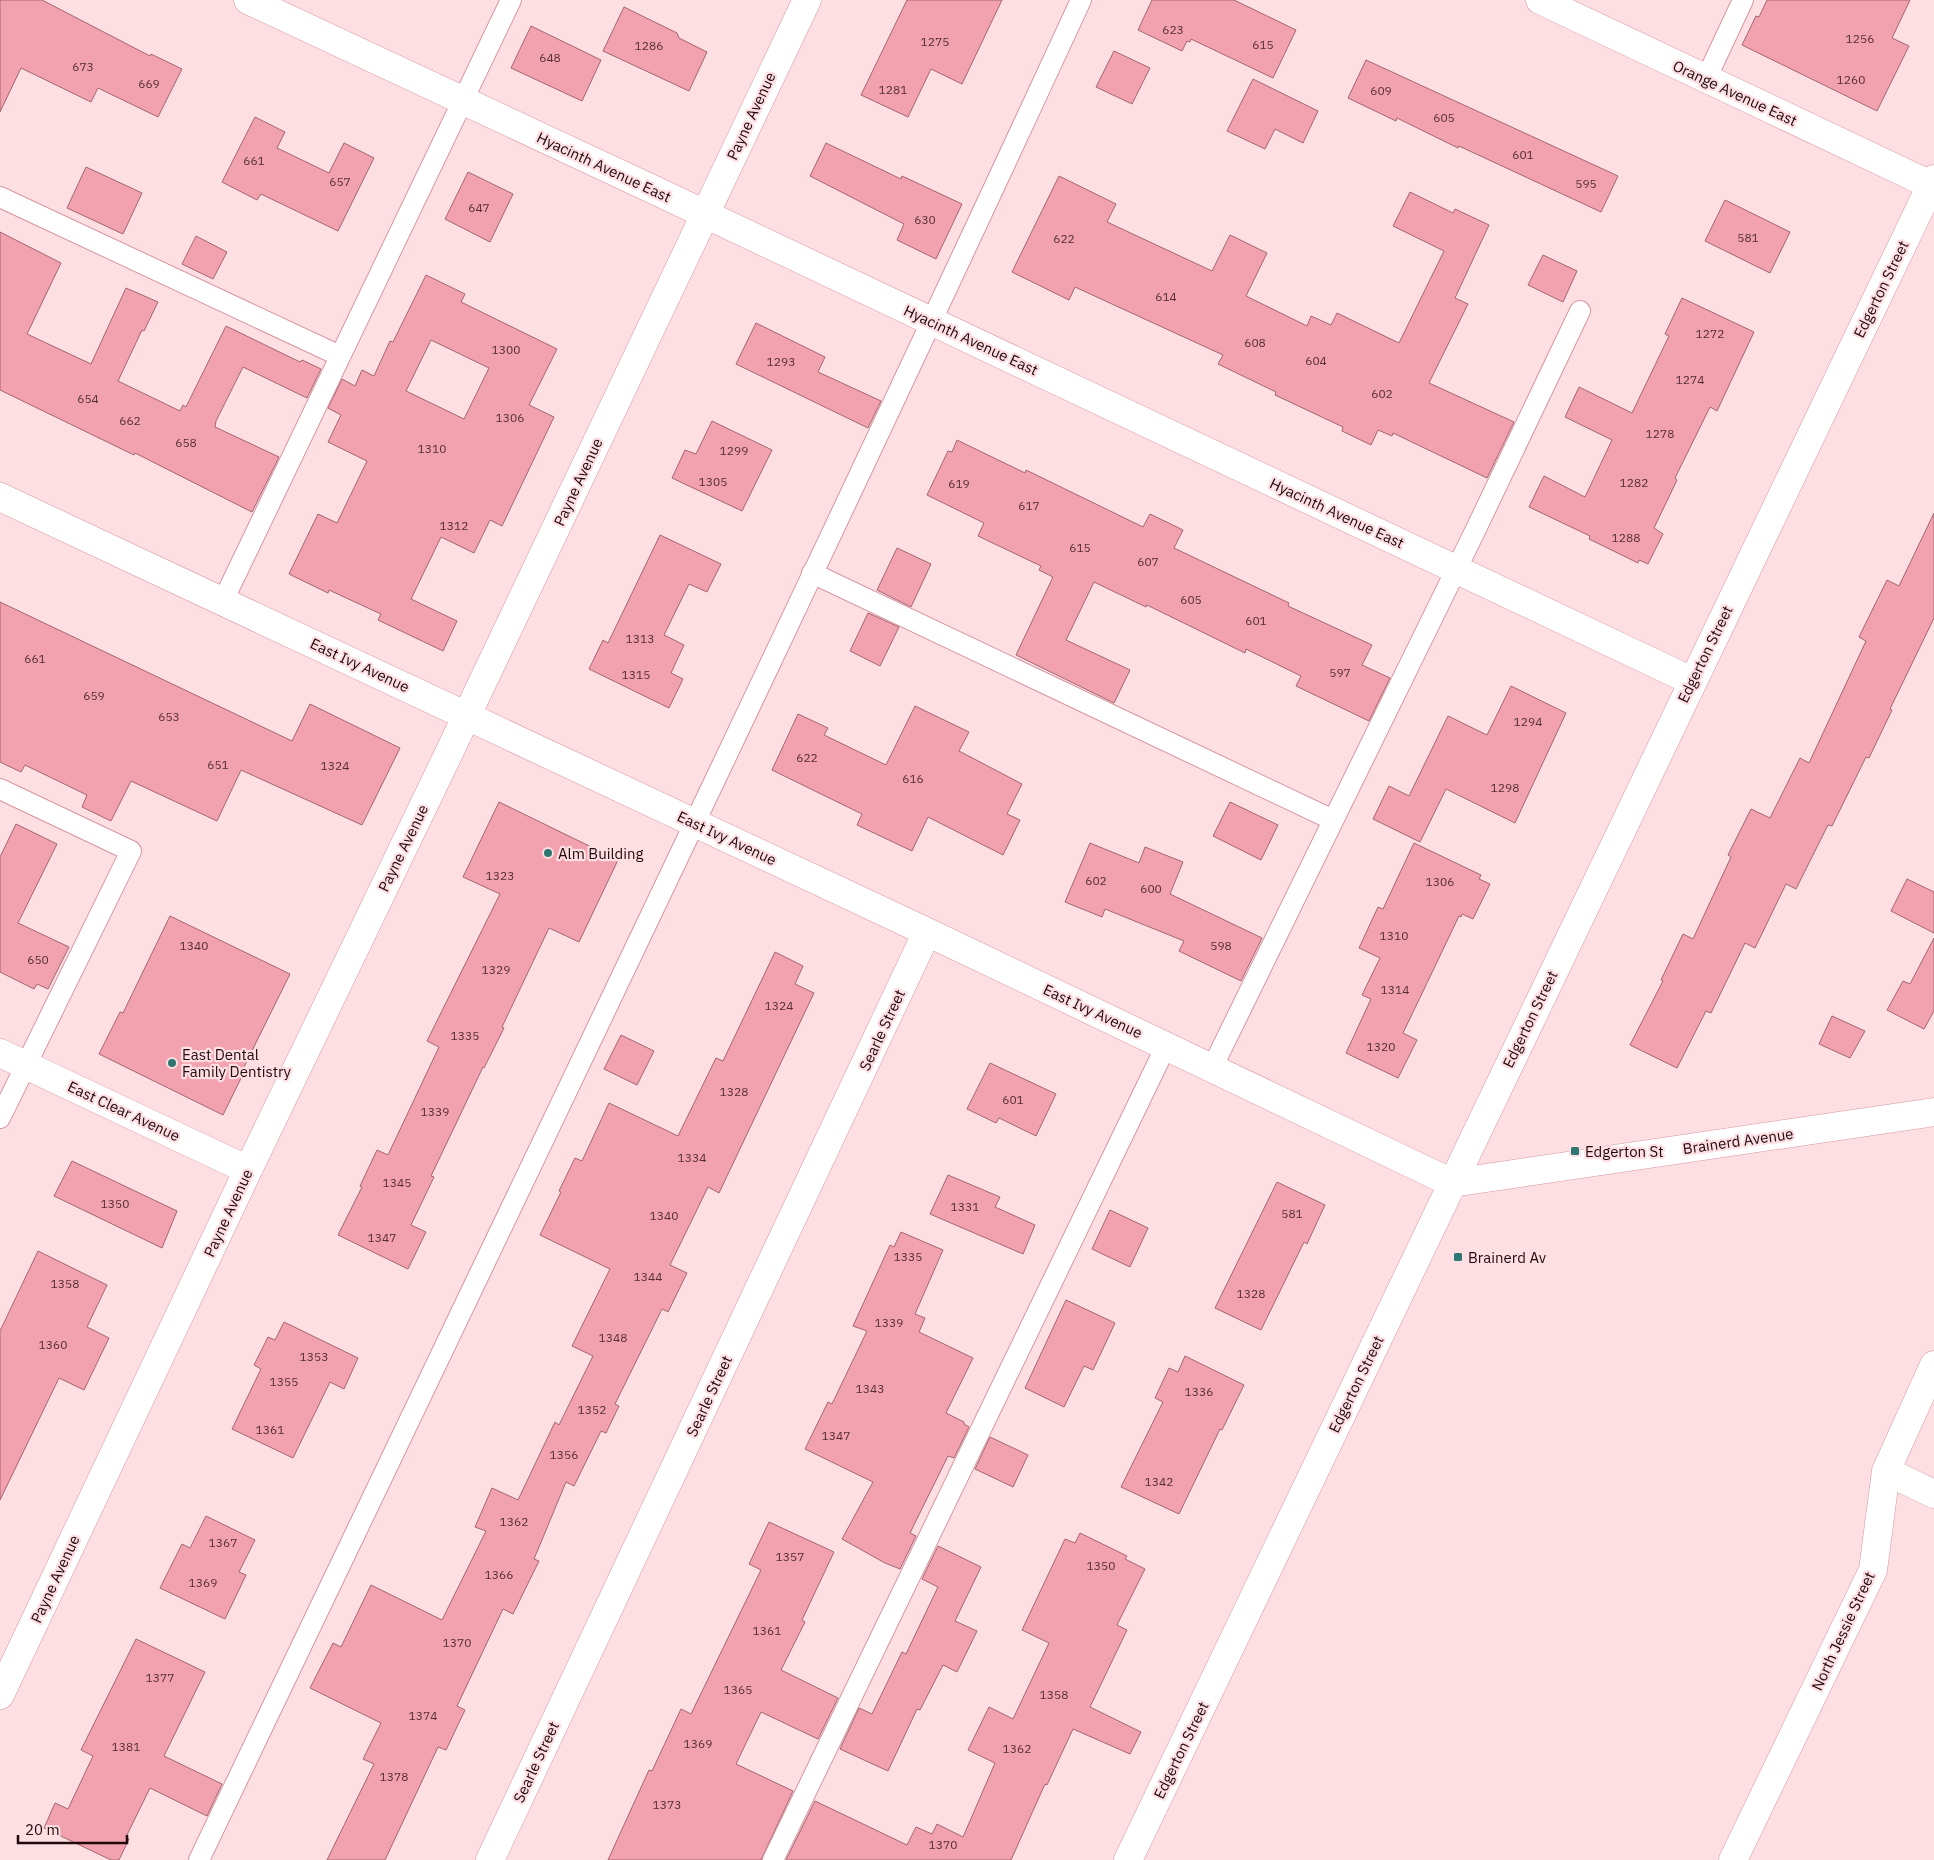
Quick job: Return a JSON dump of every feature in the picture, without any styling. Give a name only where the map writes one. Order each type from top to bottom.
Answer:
[{"type":"street","name":"Hyacinth Avenue East","points":[[248,0],[1692,681]]},
{"type":"street","name":"Payne Avenue","points":[[0,1696],[248,1170],[467,716],[807,0]]},
{"type":"street","name":"Orange Avenue East","points":[[1540,0],[1706,79],[1932,182]]},
{"type":"street","name":"Edgerton Street","points":[[1128,1860],[1932,182]]},
{"type":"street","name":"East Ivy Avenue","points":[[0,496],[928,932],[1452,1183]]},
{"type":"street","name":"Searle Street","points":[[490,1860],[928,932]]},
{"type":"street","name":"East Clear Avenue","points":[[0,1053],[248,1170]]},
{"type":"street","name":"Brainerd Avenue","points":[[1452,1183],[1934,1112]]},
{"type":"street","name":"North Jessie Street","points":[[1733,1860],[1873,1570],[1886,1471],[1934,1365]]},
{"type":"street","points":[[1886,1471],[1934,1494]]},
{"type":"lane","points":[[223,601],[511,0]]},
{"type":"lane","points":[[199,1860],[694,823],[932,321],[1081,0]]},
{"type":"lane","points":[[1706,79],[1743,0]]},
{"type":"lane","points":[[0,197],[340,356]]},
{"type":"lane","points":[[1212,1068],[1580,311]]},
{"type":"lane","points":[[812,574],[1333,820]]},
{"type":"lane","points":[[0,789],[131,851],[0,1118]]},
{"type":"lane","points":[[772,1860],[1166,1046]]},
{"type":"building","points":[[0,0],[42,0],[150,56],[151,54],[182,69],[158,117],[98,88],[91,102],[21,68],[0,112]]},
{"type":"building","points":[[907,0],[1002,0],[962,84],[931,69],[908,117],[861,95]]},
{"type":"building","points":[[1152,0],[1234,0],[1296,30],[1273,78],[1191,39],[1190,42],[1187,41],[1182,51],[1138,30]]},
{"type":"building","points":[[1767,0],[1910,0],[1892,38],[1909,46],[1877,111],[1742,45],[1756,16],[1759,17]]},
{"type":"building","points":[[624,7],[677,33],[679,38],[707,52],[689,91],[603,51]]},
{"type":"building","points":[[531,26],[601,60],[582,101],[511,68]]},
{"type":"building","points":[[1114,51],[1150,68],[1132,104],[1096,87]]},
{"type":"building","points":[[1366,60],[1618,176],[1601,212],[1459,146],[1458,148],[1397,118],[1396,121],[1348,98]]},
{"type":"building","points":[[1253,79],[1318,111],[1303,143],[1275,129],[1265,149],[1227,131]]},
{"type":"building","points":[[255,117],[285,132],[277,148],[329,173],[344,143],[374,158],[338,231],[261,194],[257,200],[222,182]]},
{"type":"building","points":[[826,143],[901,179],[902,176],[962,204],[936,259],[897,240],[904,224],[810,176]]},
{"type":"building","points":[[86,167],[142,193],[123,234],[67,208]]},
{"type":"building","points":[[468,172],[513,194],[490,242],[445,219]]},
{"type":"building","points":[[1059,176],[1116,204],[1107,222],[1212,271],[1230,235],[1267,253],[1246,296],[1307,326],[1311,316],[1331,325],[1337,313],[1399,343],[1444,251],[1393,226],[1410,192],[1453,213],[1455,209],[1489,225],[1455,298],[1468,304],[1429,383],[1514,422],[1487,478],[1393,433],[1392,436],[1378,430],[1371,445],[1342,431],[1343,427],[1275,395],[1276,392],[1218,364],[1223,355],[1075,287],[1069,300],[1012,272]]},
{"type":"building","points":[[1725,200],[1790,232],[1770,273],[1705,241]]},
{"type":"building","points":[[0,232],[61,263],[27,334],[91,364],[126,288],[158,302],[144,331],[142,330],[118,381],[180,411],[183,405],[186,407],[226,326],[300,362],[302,360],[321,369],[307,398],[243,367],[216,421],[215,427],[279,457],[252,512],[135,453],[134,455],[0,390]]},
{"type":"building","points":[[196,236],[227,252],[213,279],[182,264]]},
{"type":"building","points":[[1543,255],[1577,271],[1563,302],[1528,285]]},
{"type":"building","points":[[426,275],[465,294],[461,302],[557,349],[529,405],[554,417],[502,526],[490,520],[474,553],[441,537],[411,599],[457,621],[443,651],[378,620],[381,614],[329,590],[328,593],[289,574],[318,514],[337,523],[367,461],[328,442],[341,415],[328,408],[342,379],[355,386],[362,370],[374,376],[390,341],[393,342]],"holes":[[[431,340],[489,368],[464,419],[406,391]]]},
{"type":"building","points":[[1682,298],[1754,332],[1717,411],[1710,407],[1675,478],[1677,480],[1654,528],[1663,534],[1648,564],[1639,560],[1638,563],[1589,539],[1590,536],[1529,507],[1544,476],[1585,497],[1612,440],[1565,417],[1579,387],[1632,413],[1669,336],[1665,334]]},
{"type":"building","points":[[756,323],[825,357],[818,372],[881,401],[868,428],[736,364]]},
{"type":"building","points":[[712,421],[772,450],[742,511],[672,478],[685,450],[696,454]]},
{"type":"building","points":[[957,440],[1025,473],[1026,470],[1143,527],[1150,514],[1183,530],[1174,548],[1289,603],[1288,606],[1372,645],[1362,665],[1390,678],[1369,721],[1296,686],[1301,676],[1246,649],[1245,653],[1147,605],[1146,607],[1094,582],[1066,640],[1130,670],[1114,703],[1016,655],[1053,577],[1039,570],[1041,566],[978,536],[984,523],[927,495],[948,451],[952,452]]},
{"type":"building","points":[[1934,513],[1934,618],[1890,709],[1892,710],[1869,758],[1866,757],[1832,826],[1828,825],[1796,889],[1786,884],[1755,948],[1745,943],[1711,1013],[1706,1011],[1677,1068],[1630,1045],[1663,981],[1661,980],[1683,934],[1693,939],[1731,857],[1728,855],[1751,809],[1770,818],[1800,758],[1809,763],[1866,641],[1859,637],[1887,580],[1899,586]]},
{"type":"building","points":[[660,535],[721,564],[707,592],[689,584],[664,635],[684,645],[671,673],[683,679],[669,708],[589,669],[603,640],[608,643]]},
{"type":"building","points":[[897,548],[931,564],[911,607],[877,590]]},
{"type":"building","points":[[0,602],[292,741],[310,704],[400,748],[362,825],[241,770],[217,821],[131,781],[111,821],[82,807],[87,795],[25,765],[21,772],[0,762]]},
{"type":"building","points":[[868,613],[899,627],[880,666],[850,651]]},
{"type":"building","points":[[1511,686],[1566,713],[1515,823],[1446,789],[1420,842],[1373,819],[1389,786],[1409,796],[1448,716],[1487,735]]},
{"type":"building","points":[[915,706],[969,732],[959,751],[1022,784],[1007,814],[1020,820],[1003,855],[928,817],[912,851],[857,825],[862,814],[772,770],[798,714],[828,728],[824,735],[886,765]]},
{"type":"building","points":[[499,802],[618,860],[579,942],[549,928],[502,1027],[504,1028],[483,1067],[431,1176],[434,1177],[411,1225],[426,1232],[408,1269],[338,1235],[362,1187],[360,1186],[377,1150],[388,1155],[439,1047],[427,1041],[500,894],[463,877]]},
{"type":"building","points":[[1230,802],[1278,825],[1261,860],[1213,836]]},
{"type":"building","points":[[16,824],[57,844],[18,923],[69,947],[48,989],[37,984],[34,989],[0,972],[0,857]]},
{"type":"building","points":[[1090,843],[1139,863],[1145,847],[1183,862],[1170,894],[1262,938],[1241,981],[1179,951],[1184,941],[1105,909],[1102,917],[1065,902]]},
{"type":"building","points":[[1414,843],[1481,875],[1479,879],[1490,884],[1473,919],[1462,914],[1461,917],[1459,916],[1403,1033],[1417,1040],[1398,1078],[1346,1053],[1371,999],[1362,995],[1380,958],[1359,948],[1378,907],[1383,909]]},
{"type":"building","points":[[1907,879],[1934,892],[1934,933],[1891,911]]},
{"type":"building","points":[[170,916],[290,974],[242,1071],[244,1072],[223,1115],[99,1054],[120,1012],[123,1013]]},
{"type":"building","points":[[1934,938],[1934,1011],[1924,1029],[1887,1010],[1903,981],[1910,984]]},
{"type":"building","points":[[775,952],[803,966],[795,984],[814,993],[719,1193],[708,1187],[670,1265],[687,1273],[668,1312],[662,1309],[615,1404],[619,1406],[606,1433],[601,1431],[574,1486],[566,1482],[534,1559],[539,1561],[513,1614],[503,1609],[457,1706],[465,1710],[446,1750],[438,1747],[385,1860],[327,1860],[374,1764],[363,1759],[381,1723],[310,1688],[333,1643],[341,1647],[371,1585],[442,1620],[486,1531],[475,1527],[492,1488],[518,1500],[555,1422],[559,1425],[593,1356],[572,1346],[610,1269],[540,1235],[561,1192],[559,1191],[575,1158],[582,1161],[609,1103],[678,1136],[716,1058],[723,1061]]},
{"type":"building","points":[[1832,1016],[1865,1031],[1850,1058],[1819,1044]]},
{"type":"building","points":[[621,1035],[654,1051],[637,1085],[604,1069]]},
{"type":"building","points":[[990,1063],[1056,1094],[1036,1136],[999,1118],[996,1123],[967,1109]]},
{"type":"building","points":[[72,1161],[177,1211],[162,1248],[54,1196]]},
{"type":"building","points":[[948,1175],[1000,1197],[995,1207],[1035,1225],[1023,1254],[930,1214]]},
{"type":"building","points":[[1277,1182],[1325,1205],[1307,1244],[1304,1242],[1261,1330],[1215,1308]]},
{"type":"building","points":[[1110,1210],[1148,1228],[1130,1267],[1092,1249]]},
{"type":"building","points":[[901,1232],[943,1250],[915,1314],[925,1318],[919,1332],[973,1358],[946,1413],[964,1422],[969,1427],[954,1458],[948,1456],[910,1533],[916,1536],[900,1569],[885,1563],[842,1539],[873,1482],[805,1449],[828,1402],[832,1404],[867,1331],[853,1326],[890,1245],[894,1247]]},
{"type":"building","points":[[38,1251],[107,1285],[87,1327],[109,1338],[84,1390],[59,1378],[0,1500],[0,1331]]},
{"type":"building","points":[[1066,1300],[1115,1323],[1093,1370],[1084,1366],[1064,1407],[1025,1388]]},
{"type":"building","points":[[284,1322],[358,1358],[344,1389],[330,1382],[293,1458],[232,1429],[261,1369],[254,1365],[268,1337],[275,1340]]},
{"type":"building","points":[[1185,1356],[1244,1385],[1222,1430],[1220,1429],[1179,1514],[1121,1487],[1163,1402],[1155,1398],[1169,1368],[1178,1372]]},
{"type":"building","points":[[990,1437],[1028,1455],[1013,1487],[975,1469]]},
{"type":"building","points":[[206,1516],[255,1540],[239,1572],[246,1575],[225,1619],[160,1588],[182,1544],[190,1548]]},
{"type":"building","points":[[769,1522],[834,1552],[802,1620],[805,1622],[781,1670],[838,1698],[818,1739],[761,1712],[736,1764],[793,1791],[761,1860],[608,1860],[649,1770],[652,1771],[681,1709],[691,1714],[761,1570],[749,1564]]},
{"type":"building","points":[[1080,1533],[1127,1556],[1125,1559],[1145,1569],[1117,1625],[1127,1630],[1090,1707],[1141,1732],[1130,1754],[1073,1729],[1047,1785],[1045,1784],[1011,1860],[786,1860],[815,1801],[907,1845],[916,1827],[932,1834],[937,1824],[963,1837],[995,1763],[968,1750],[989,1707],[1013,1719],[1049,1643],[1022,1630],[1065,1539],[1075,1543]]},
{"type":"building","points":[[938,1546],[981,1567],[955,1621],[977,1631],[957,1672],[943,1665],[920,1710],[917,1709],[888,1771],[840,1749],[859,1708],[872,1714],[902,1652],[906,1654],[938,1587],[922,1579]]},
{"type":"building","points":[[136,1639],[205,1672],[164,1756],[222,1784],[207,1816],[150,1788],[126,1837],[129,1839],[119,1860],[111,1860],[44,1828],[55,1803],[68,1809],[93,1756],[81,1750]]},
{"type":"place","name":"Alm Building","points":[[548,853]]},
{"type":"place","name":"East Dental Family Dentistry","points":[[172,1063]]},
{"type":"place","name":"Edgerton St","points":[[1575,1151]]},
{"type":"place","name":"Brainerd Av","points":[[1458,1257]]}]
